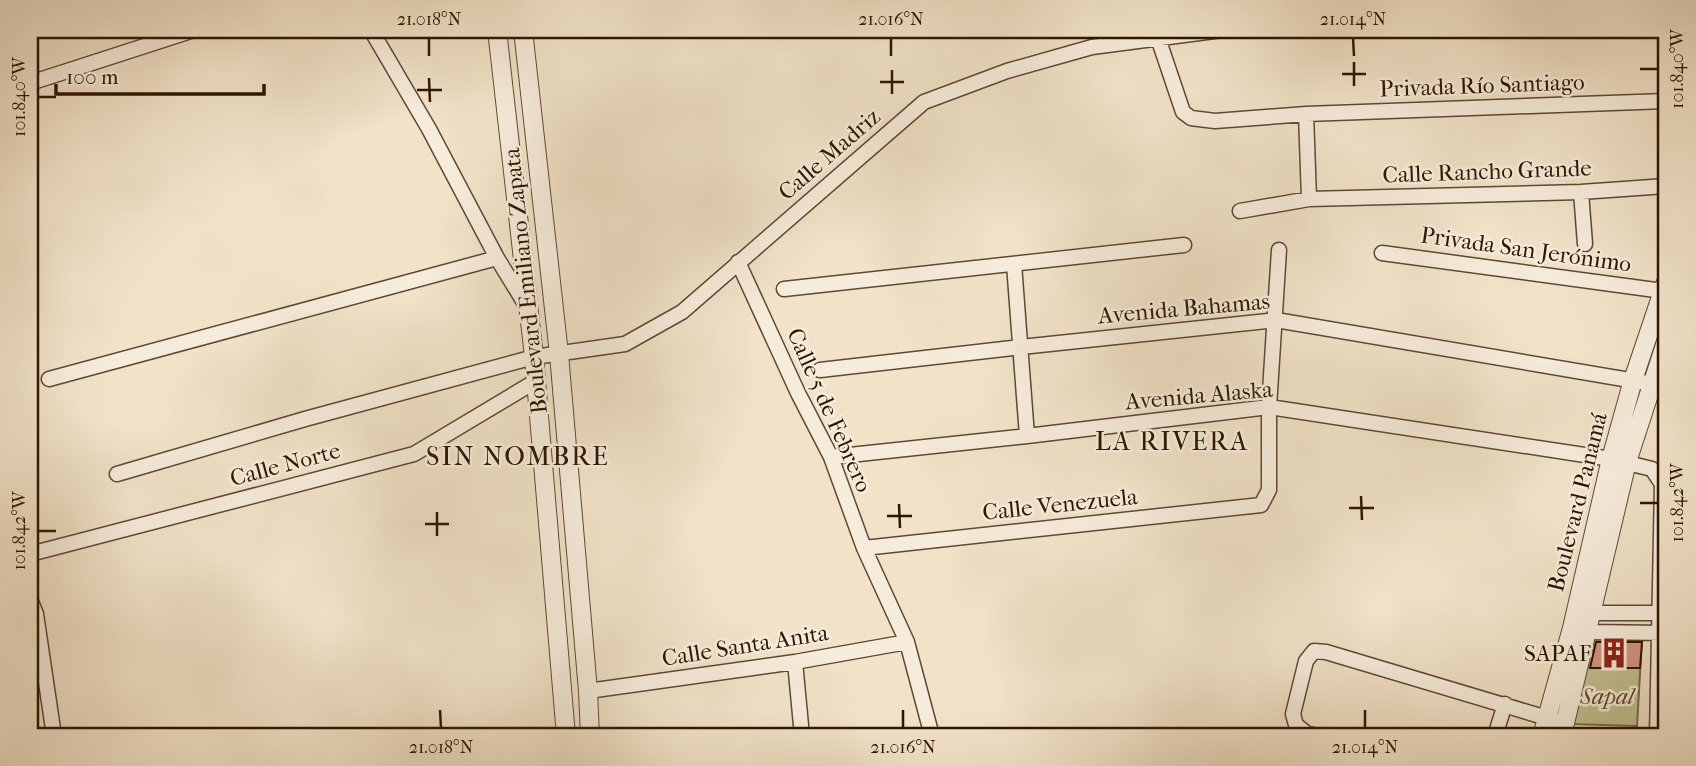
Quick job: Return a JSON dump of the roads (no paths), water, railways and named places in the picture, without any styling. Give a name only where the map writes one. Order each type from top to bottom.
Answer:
[{"type":"street","points":[[30,83],[194,30]]},
{"type":"street","name":"Boulevard Emiliano Zapata","points":[[371,30],[429,129],[496,258],[528,308]]},
{"type":"street","name":"Boulevard Emiliano Zapata","points":[[497,30],[534,357],[566,736]]},
{"type":"street","name":"Boulevard Emiliano Zapata","points":[[523,30],[559,354],[590,736]]},
{"type":"street","name":"Calle Madriz","points":[[117,474],[305,419],[534,357],[625,344],[682,312],[923,102],[1007,71],[1092,47],[1222,30]]},
{"type":"street","name":"Privada Río Santiago","points":[[1158,38],[1183,112],[1191,118],[1215,121],[1306,114],[1666,101]]},
{"type":"street","points":[[1306,114],[1309,199]]},
{"type":"street","name":"Calle Rancho Grande","points":[[1240,211],[1309,199],[1581,192],[1666,186]]},
{"type":"street","points":[[1581,192],[1585,244]]},
{"type":"street","points":[[784,289],[1184,245]]},
{"type":"street","points":[[1269,407],[1279,250]]},
{"type":"street","name":"Privada San Jerónimo","points":[[1382,253],[1665,286]]},
{"type":"street","points":[[49,379],[496,258]]},
{"type":"street","name":"Calle 5 de Febrero","points":[[738,262],[798,393],[831,457],[864,548],[907,642],[932,736]]},
{"type":"street","points":[[1014,264],[1027,436]]},
{"type":"street","name":"Boulevard Panamá","points":[[1564,729],[1582,621],[1619,461],[1633,380],[1665,286]]},
{"type":"street","name":"Avenida Bahamas","points":[[820,370],[1276,320],[1653,384]]},
{"type":"street","name":"Boulevard Panamá","points":[[1619,461],[1653,384],[1666,342]]},
{"type":"street","name":"Calle Norte","points":[[30,554],[414,454],[536,381]]},
{"type":"street","name":"Avenida Alaska","points":[[831,457],[1269,407],[1619,461],[1652,469],[1662,484],[1663,633],[1657,736]]},
{"type":"street","name":"Calle Venezuela","points":[[864,548],[1261,505],[1269,490],[1269,407]]},
{"type":"street","points":[[30,599],[36,614],[54,736]]},
{"type":"street","points":[[1582,621],[1663,613]]},
{"type":"street","points":[[1582,621],[1663,633]]},
{"type":"street","name":"Boulevard Panamá","points":[[1542,736],[1582,621]]},
{"type":"street","name":"Calle Santa Anita","points":[[588,691],[795,662],[907,642]]},
{"type":"street","points":[[1316,736],[1306,733],[1296,725],[1293,714],[1306,662],[1314,651],[1326,652],[1505,704],[1547,718],[1564,729]]},
{"type":"street","points":[[795,662],[802,736]]},
{"type":"street","points":[[1495,736],[1505,704]]},
{"type":"place","name":"SAPAF","points":[[1614,653]]},
{"type":"district","name":"LA RIVERA","points":[[1172,441]]},
{"type":"district","name":"SIN NOMBRE","points":[[518,456]]},
{"type":"park label","name":"Sapal","points":[[1607,696]]}]
